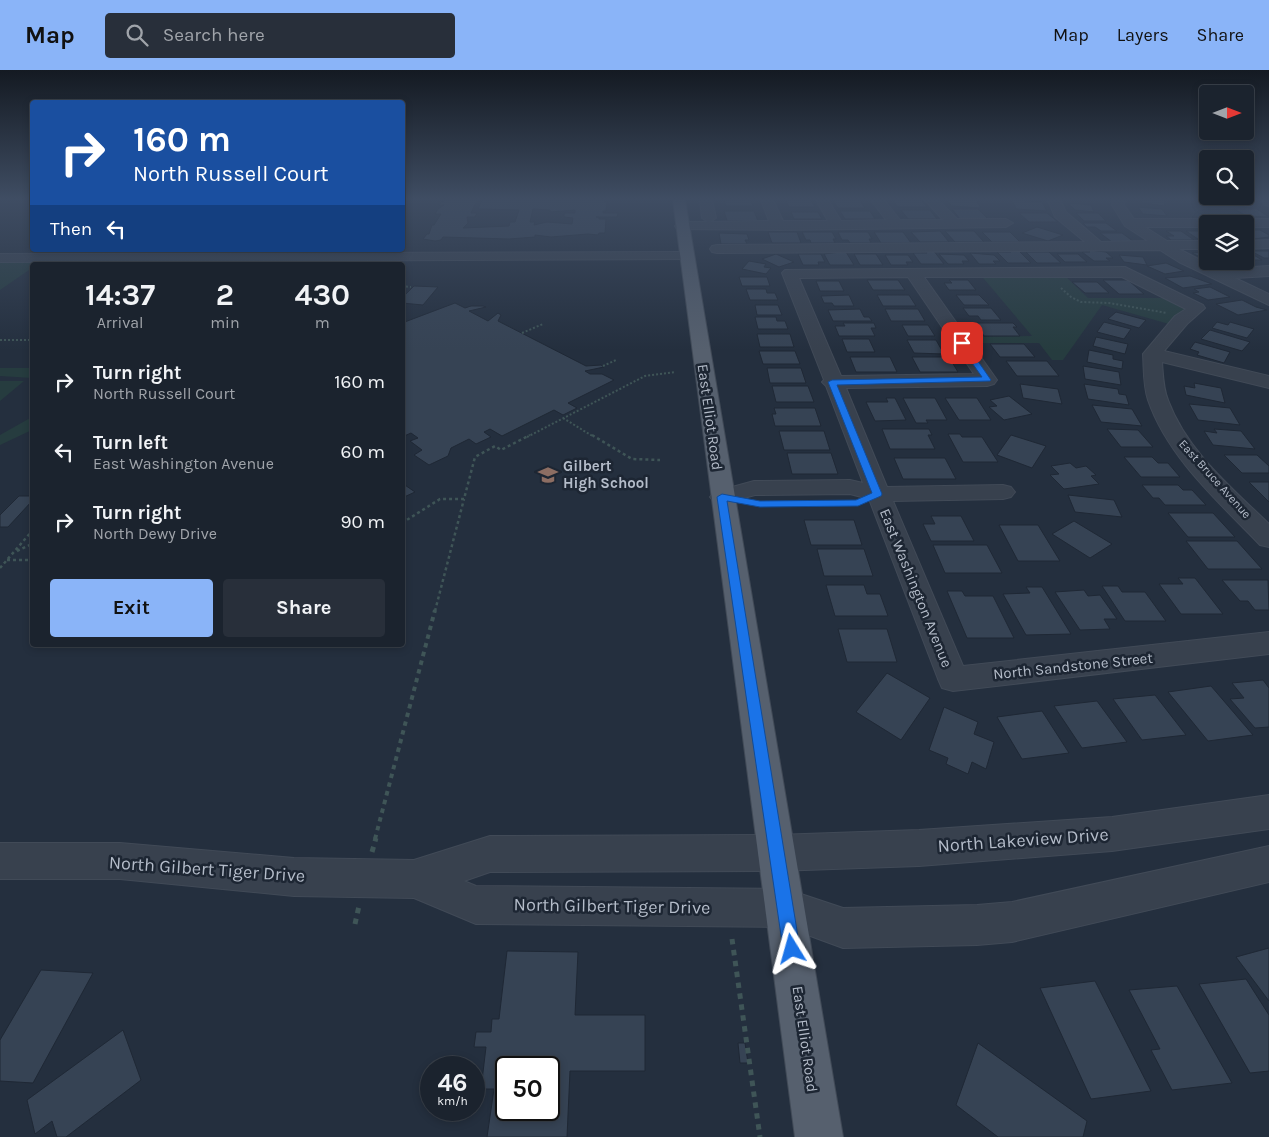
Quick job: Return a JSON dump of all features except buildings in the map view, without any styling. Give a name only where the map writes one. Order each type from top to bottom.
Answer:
[{"type":"main road","name":"East Elliot Road","points":[[685,250],[776,853],[786,908],[819,1137]]},
{"type":"street","points":[[1170,250],[1184,259],[1269,300]]},
{"type":"street","points":[[0,258],[686,256]]},
{"type":"street","points":[[1216,274],[1269,270]]},
{"type":"street","points":[[914,273],[1125,272],[1197,308],[1184,318],[1153,358]]},
{"type":"street","name":"East Washington Avenue","points":[[914,273],[790,273],[832,382],[953,679]]},
{"type":"street","points":[[832,382],[987,380],[914,273]]},
{"type":"street","points":[[1153,358],[1269,382]]},
{"type":"street","points":[[1153,358],[1269,389]]},
{"type":"street","name":"East Bruce Avenue","points":[[1153,358],[1157,398],[1173,432],[1207,474],[1269,539]]},
{"type":"street","points":[[722,497],[760,504],[858,503],[878,494],[1003,492]]},
{"type":"street","name":"North Sandstone Street","points":[[953,679],[1269,642]]},
{"type":"street","name":"North Lakeview Drive","points":[[776,853],[919,848],[1112,834],[1269,812]]},
{"type":"street","name":"North Gilbert Tiger Drive","points":[[0,861],[120,861],[294,877],[414,879],[490,854],[776,853]]},
{"type":"street","points":[[786,908],[843,928],[977,925],[1012,922],[1269,864]]},
{"type":"street","name":"North Gilbert Tiger Drive","points":[[414,879],[476,905],[786,908]]},
{"type":"path","points":[[1036,272],[1044,281],[1056,283],[1076,300],[1144,308],[1184,318]]},
{"type":"path","points":[[405,286],[411,287]]},
{"type":"path","points":[[522,333],[543,324]]},
{"type":"path","points":[[0,340],[30,340]]},
{"type":"path","points":[[603,366],[616,360]]},
{"type":"path","points":[[355,924],[475,457],[495,446],[501,450],[645,376],[675,372]]},
{"type":"path","points":[[562,418],[632,459],[660,460]]},
{"type":"path","points":[[405,521],[440,499],[464,499]]},
{"type":"path","points":[[0,568],[30,533]]},
{"type":"path","points":[[14,552],[30,545]]},
{"type":"path","points":[[7,560],[30,560]]},
{"type":"path","points":[[732,939],[760,1137]]},
{"type":"green space","points":[[0,262],[30,262],[30,269],[0,290]]},
{"type":"green space","points":[[1061,272],[1088,298],[1177,298],[1197,308],[1176,326],[1102,305],[1063,360],[1052,360],[1039,343],[962,343],[957,337],[1032,336],[979,273]]},
{"type":"green space","points":[[0,368],[30,368],[30,378],[0,376]]},
{"type":"green space","points":[[0,381],[24,381],[0,401]]},
{"type":"green space","points":[[30,418],[30,431],[0,445],[0,435]]},
{"type":"place","name":"Gilbert High School","points":[[548,475]]},
{"type":"route","points":[[792,949],[722,497],[760,504],[858,503],[878,494],[832,382],[987,380],[962,343]]}]
